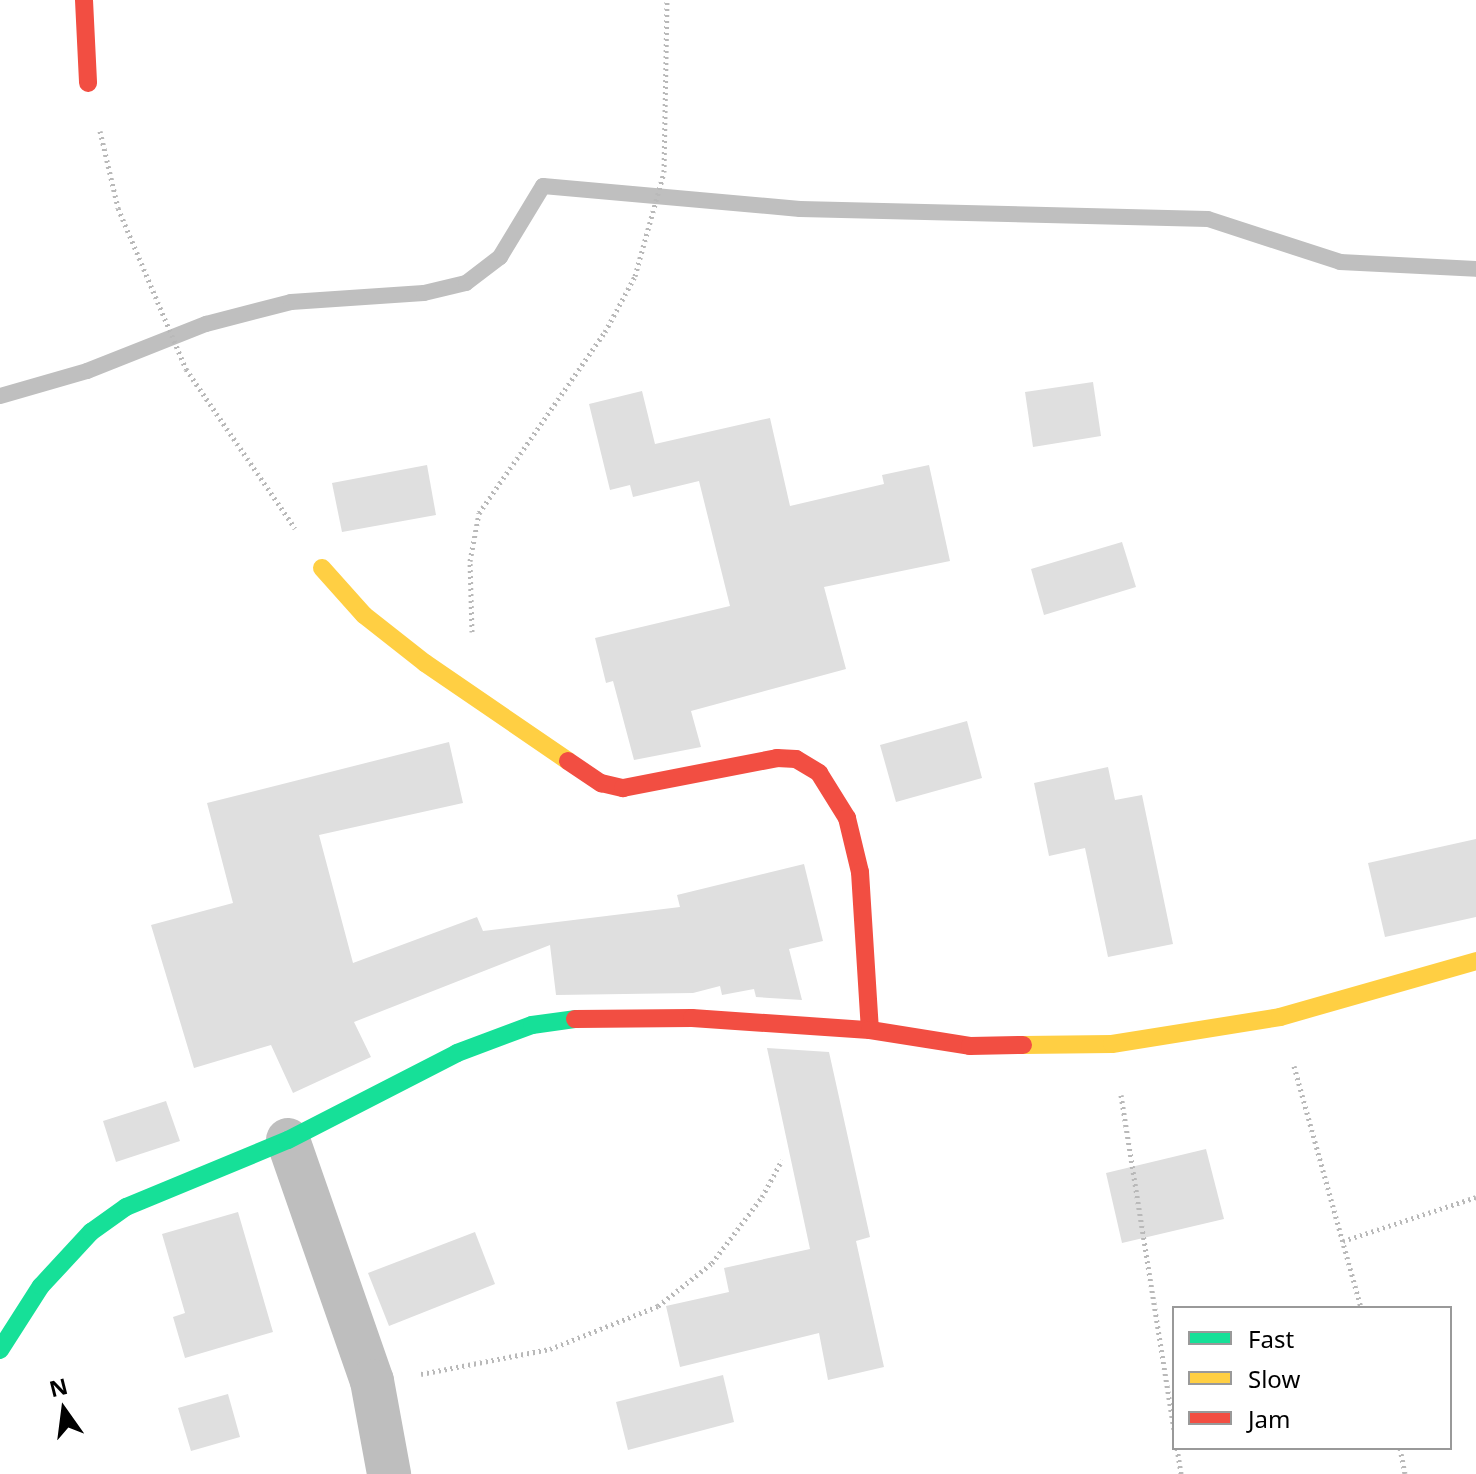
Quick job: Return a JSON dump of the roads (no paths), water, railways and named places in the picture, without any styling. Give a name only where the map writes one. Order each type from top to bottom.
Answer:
[{"type":"street","points":[[84,0],[88,83]]},
{"type":"street","points":[[322,568],[364,615],[475,701],[580,772],[623,788],[777,758],[796,759],[819,773],[847,818],[860,872],[870,1030]]},
{"type":"street","points":[[0,1350],[41,1286],[91,1232],[114,1215],[288,1140],[457,1053],[547,1022],[692,1018],[870,1030],[970,1046],[1112,1044],[1280,1017],[1476,961]]},
{"type":"street","points":[[288,1140],[372,1381],[389,1474]]},
{"type":"waterway","points":[[0,396],[87,371],[206,324],[291,302],[424,293],[466,283],[500,257],[543,186],[800,209],[1208,219],[1340,262],[1476,269]]}]
